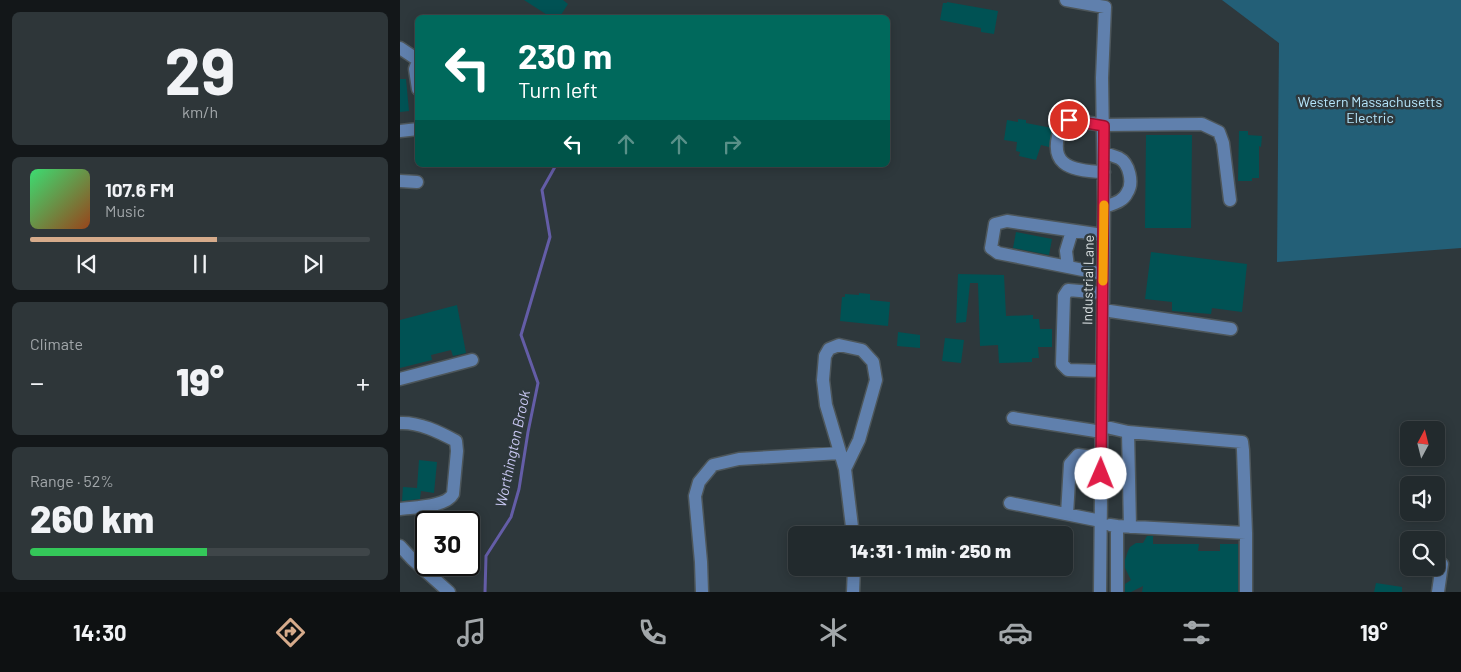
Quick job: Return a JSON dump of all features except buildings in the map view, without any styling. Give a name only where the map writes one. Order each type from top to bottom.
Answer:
[{"type":"street","name":"Industrial Lane","points":[[1066,0],[1105,7],[1102,78],[1104,207],[1100,592]]},
{"type":"street","points":[[400,48],[415,58]]},
{"type":"street","points":[[1104,172],[1087,172],[1061,162],[1056,154],[1058,135],[1062,124],[1069,120],[1104,126],[1202,124],[1219,132],[1223,143],[1230,200]]},
{"type":"street","points":[[400,131],[415,129]]},
{"type":"street","points":[[1104,153],[1120,159],[1126,166],[1130,185],[1127,194],[1120,201],[1104,207]]},
{"type":"street","points":[[400,180],[417,182]]},
{"type":"street","points":[[1103,235],[1007,221],[995,224],[991,248],[998,253],[1103,274]]},
{"type":"street","points":[[1068,267],[1066,251],[1072,231]]},
{"type":"street","points":[[1102,371],[1068,370],[1062,364],[1064,296],[1068,290],[1103,293]]},
{"type":"street","points":[[1103,310],[1231,329]]},
{"type":"street","points":[[845,469],[859,440],[876,380],[873,362],[862,350],[840,345],[829,349],[825,356],[822,380],[826,405],[845,469],[852,526]]},
{"type":"street","points":[[400,379],[472,360]]},
{"type":"street","points":[[1013,418],[1128,432],[1242,442],[1246,534],[1246,592]]},
{"type":"street","points":[[400,423],[420,426],[446,436],[456,441],[457,451],[451,498],[448,501],[400,509]]},
{"type":"street","points":[[1117,592],[1128,432]]},
{"type":"street","points":[[702,592],[695,496],[699,482],[713,465],[739,460],[840,453]]},
{"type":"street","points":[[1067,514],[1070,464],[1078,455],[1102,458]]},
{"type":"street","points":[[1010,503],[1123,526],[1246,534]]},
{"type":"street","points":[[401,548],[449,592]]},
{"type":"street","points":[[853,592],[854,576]]},
{"type":"street","points":[[1438,592],[1440,576]]},
{"type":"green space","name":"Western Massachusetts Electric","points":[[1222,0],[1461,0],[1461,248],[1277,262],[1279,43]]},
{"type":"waterway","name":"Worthington Brook","points":[[485,592],[486,556],[511,517],[519,489],[538,383],[521,335],[550,237],[542,190],[555,167]]},
{"type":"slow traffic","points":[[1103,281],[1104,205]]},
{"type":"route","points":[[1069,120],[1104,126],[1101,474]]}]
